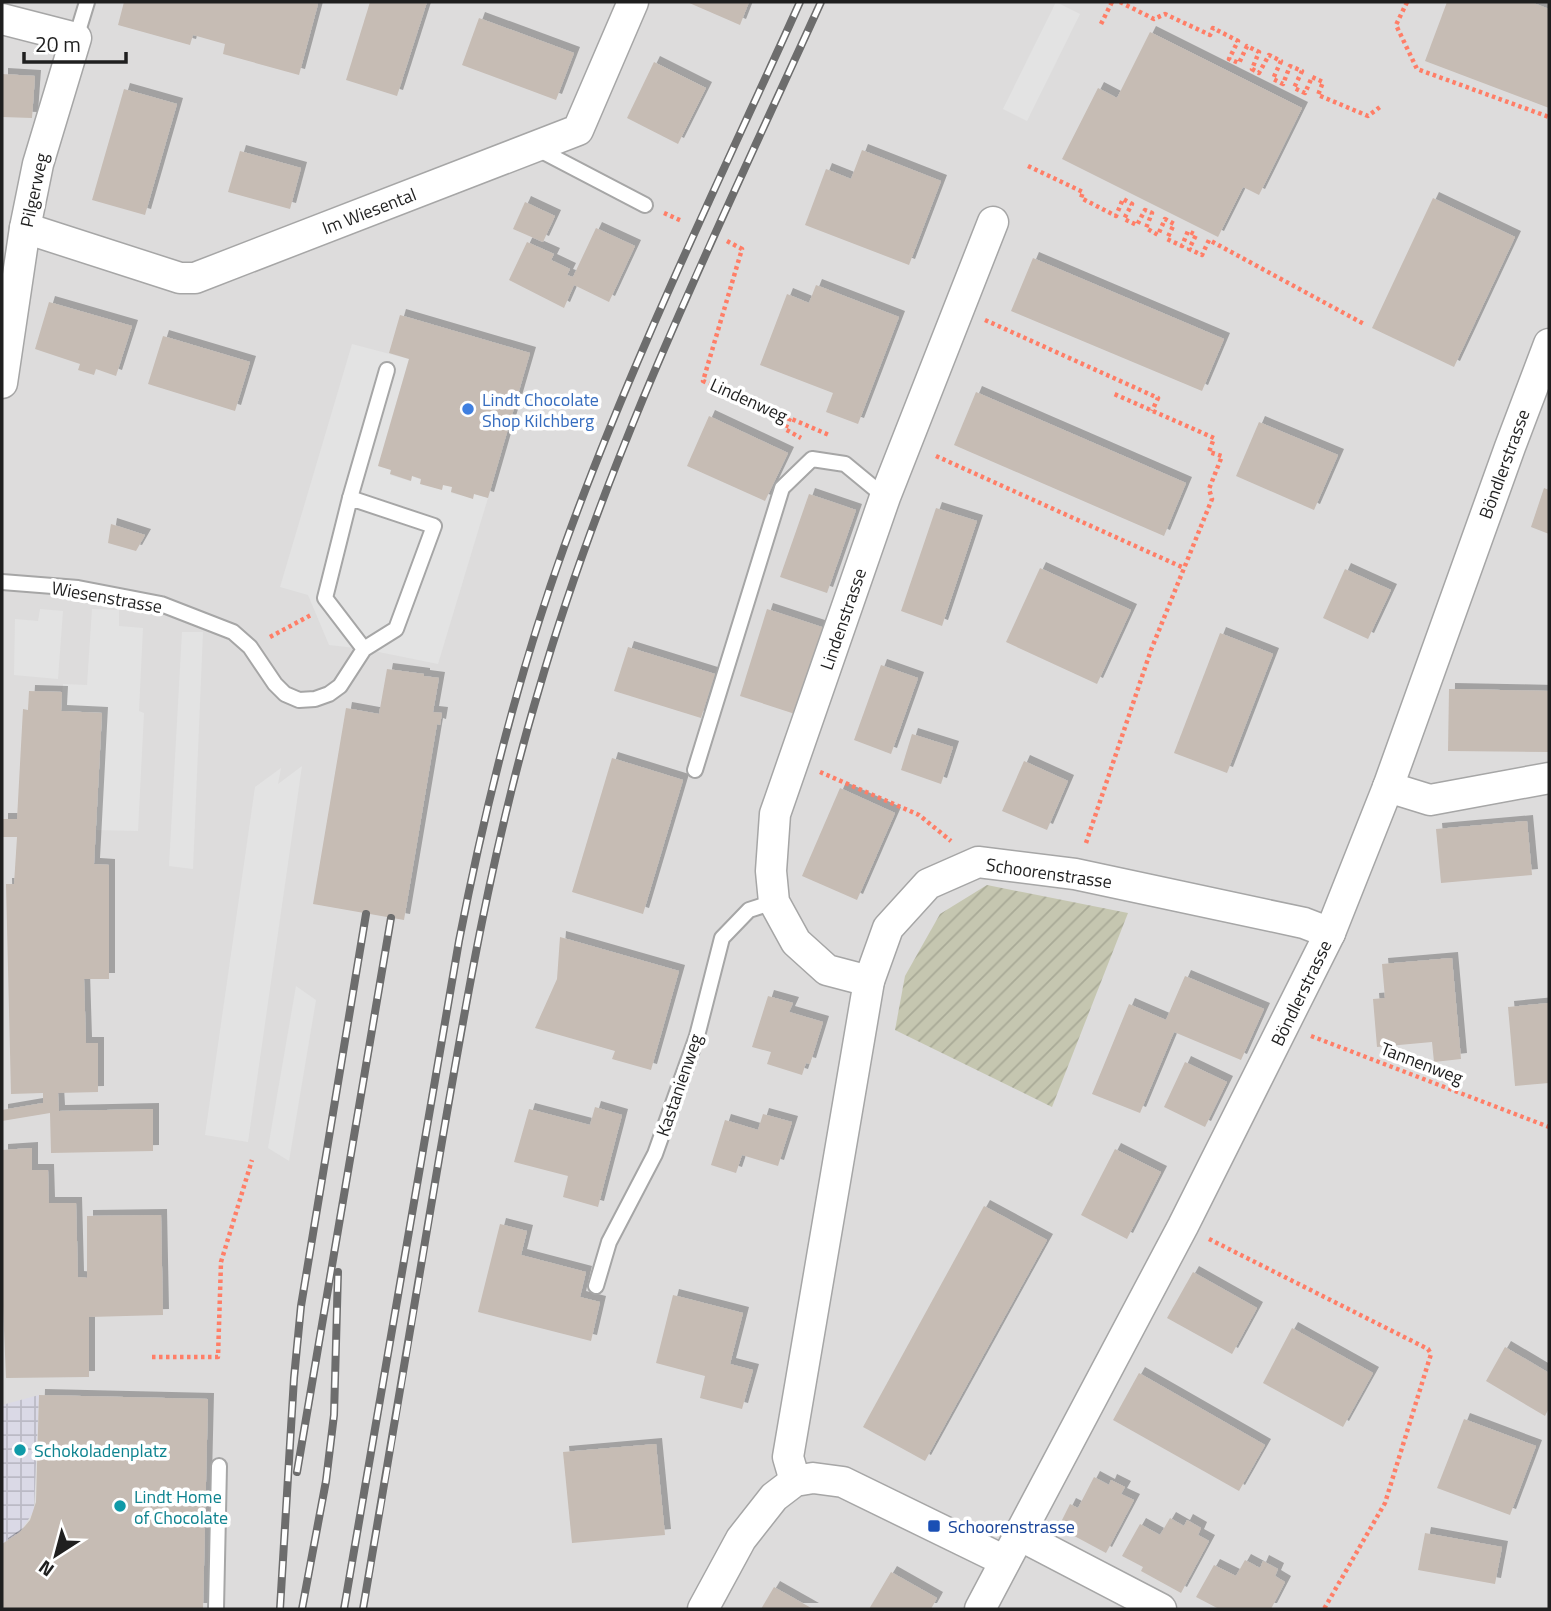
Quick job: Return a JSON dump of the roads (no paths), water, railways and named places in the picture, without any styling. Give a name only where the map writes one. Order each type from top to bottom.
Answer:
[{"type":"street","name":"Im Wiesental","points":[[25,228],[180,278],[195,278],[578,130],[633,2]]},
{"type":"street","points":[[2,19],[76,38]]},
{"type":"street","name":"Pilgerweg","points":[[2,383],[25,228],[38,164],[76,38]]},
{"type":"street","name":"Lindenstrasse","points":[[869,981],[827,970],[796,942],[774,902],[771,871],[775,814],[885,496],[993,222]]},
{"type":"street","name":"Böndlerstrasse","points":[[980,1609],[1183,1226],[1330,933],[1388,787],[1549,344]]},
{"type":"street","points":[[1388,787],[1430,800],[1549,778]]},
{"type":"street","name":"Schoorenstrasse","points":[[795,1481],[789,1457],[869,981],[888,928],[928,884],[978,862],[1075,874],[1304,923],[1330,933]]},
{"type":"street","points":[[703,1609],[741,1539],[774,1497],[795,1481],[813,1478],[843,1482],[1005,1561]]},
{"type":"street","points":[[1019,1535],[1161,1609]]},
{"type":"lane","name":"Pilgerweg","points":[[76,38],[87,2]]},
{"type":"lane","points":[[534,147],[645,205]]},
{"type":"lane","points":[[364,649],[326,598],[350,498],[387,370]]},
{"type":"lane","points":[[695,770],[782,488],[812,459],[845,464],[885,496]]},
{"type":"lane","name":"Wiesenstrasse","points":[[2,582],[78,588],[161,604],[233,632],[250,647],[285,694],[299,700],[315,699],[340,686],[364,649],[396,629],[433,526],[350,498]]},
{"type":"lane","name":"Kastanienweg","points":[[596,1286],[609,1242],[654,1154],[697,1036],[722,938],[749,910],[774,902]]},
{"type":"lane","points":[[216,1609],[219,1465]]},
{"type":"railway","points":[[344,1609],[459,941],[480,841],[517,693],[564,547],[618,409],[800,2]]},
{"type":"railway","points":[[363,1609],[470,981],[494,864],[539,689],[567,600],[632,426],[705,255],[821,2]]},
{"type":"railway","points":[[280,1609],[301,1306],[366,914]]},
{"type":"railway","points":[[297,1472],[391,918]]},
{"type":"railway","points":[[302,1609],[326,1481],[334,1415],[338,1272]]},
{"type":"place","name":"Lindt Chocolate Shop Kilchberg","points":[[468,409]]},
{"type":"place","name":"Schokoladenplatz","points":[[20,1450]]},
{"type":"place","name":"Lindt Home of Chocolate","points":[[120,1506]]},
{"type":"place","name":"Schoorenstrasse","points":[[934,1526]]}]
